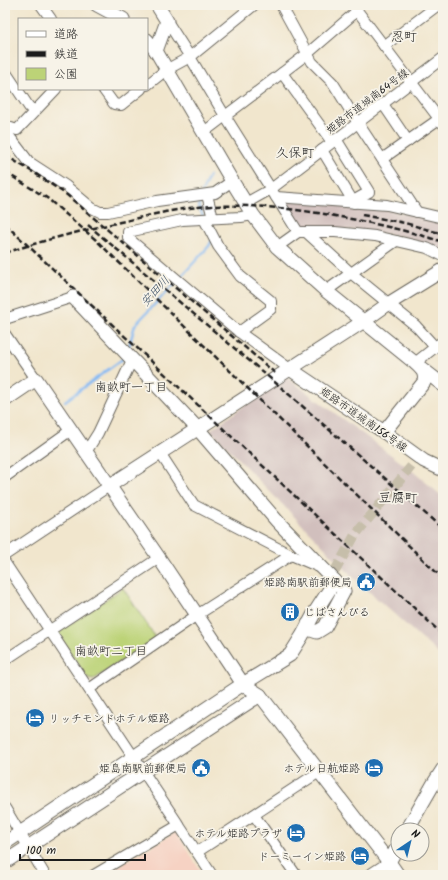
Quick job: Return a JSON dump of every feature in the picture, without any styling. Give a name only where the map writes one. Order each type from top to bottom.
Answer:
[{"type":"street","points":[[41,5],[50,18]]},
{"type":"street","points":[[98,5],[121,18]]},
{"type":"street","points":[[156,5],[274,193],[302,232],[388,304],[439,344],[418,366]]},
{"type":"street","points":[[148,83],[166,70],[190,57],[254,5]]},
{"type":"street","points":[[281,5],[312,62],[334,83],[358,123],[417,212]]},
{"type":"street","points":[[384,46],[438,5]]},
{"type":"street","points":[[204,132],[307,54],[355,8],[441,122],[408,141],[382,159]]},
{"type":"street","points":[[156,51],[167,22]]},
{"type":"street","points":[[148,41],[156,51],[253,215],[277,247],[326,291],[443,385]]},
{"type":"street","name":"姫路市道城南64号線","points":[[246,203],[274,193],[322,150],[443,58]]},
{"type":"street","points":[[5,71],[15,78]]},
{"type":"street","points":[[282,73],[334,141],[369,192],[353,202]]},
{"type":"street","points":[[21,90],[29,107],[35,111]]},
{"type":"street","points":[[10,135],[55,90]]},
{"type":"street","points":[[104,90],[114,104],[121,105],[140,90]]},
{"type":"street","points":[[383,104],[408,141]]},
{"type":"street","points":[[5,126],[29,162],[66,186],[92,208],[100,212],[108,212],[157,201],[207,195],[215,193],[232,181]]},
{"type":"street","points":[[322,150],[353,202]]},
{"type":"street","points":[[274,193],[387,205],[443,218]]},
{"type":"street","points":[[207,195],[209,219],[218,246],[240,276],[271,301],[271,309],[239,332]]},
{"type":"street","points":[[253,215],[182,220],[128,232],[128,238],[239,332],[290,369]]},
{"type":"street","points":[[277,247],[302,232],[335,232],[375,236],[427,248],[443,256]]},
{"type":"street","points":[[326,291],[396,241]]},
{"type":"street","points":[[5,555],[388,304],[443,270]]},
{"type":"street","points":[[5,319],[73,298],[198,429],[277,521],[335,581],[315,612],[290,656],[243,684],[5,843]]},
{"type":"street","points":[[5,334],[159,558],[243,684],[260,695],[398,875]]},
{"type":"street","points":[[86,452],[98,433],[132,360]]},
{"type":"street","points":[[384,432],[422,385],[425,376],[418,366]]},
{"type":"street","name":"姫路市道城南156号線","points":[[290,369],[384,432],[424,461],[441,470]]},
{"type":"street","points":[[5,400],[36,379]]},
{"type":"street","points":[[5,477],[71,430]]},
{"type":"street","points":[[160,453],[194,505],[291,555],[321,568]]},
{"type":"street","points":[[89,688],[197,615],[291,555]]},
{"type":"street","points":[[5,660],[159,558]]},
{"type":"street","points":[[5,563],[89,688],[142,772],[212,875]]},
{"type":"street","points":[[5,862],[260,695]]},
{"type":"street","points":[[412,822],[443,769]]},
{"type":"street","points":[[197,852],[319,772]]},
{"type":"street","points":[[5,808],[45,875]]},
{"type":"street","points":[[254,815],[296,875]]},
{"type":"street","points":[[94,875],[179,825]]},
{"type":"street","points":[[369,875],[389,862]]},
{"type":"shaded area","points":[[289,200],[390,210],[443,222],[443,252],[435,247],[400,236],[355,230],[300,229],[285,204]]},
{"type":"shaded area","points":[[286,377],[410,469],[443,497],[443,658],[354,578],[210,430]]},
{"type":"shaded area","points":[[176,832],[203,875],[104,875]]},
{"type":"green space","points":[[123,588],[156,638],[93,680],[88,679],[58,635],[61,630]]},
{"type":"waterway","name":"安田川","points":[[202,192],[209,176]]},
{"type":"waterway","name":"安田川","points":[[200,198],[199,207],[203,216]]},
{"type":"waterway","name":"安田川","points":[[179,279],[209,246],[212,240]]},
{"type":"waterway","name":"安田川","points":[[128,350],[135,325],[176,282]]},
{"type":"waterway","name":"安田川","points":[[65,401],[124,358]]},
{"type":"tunnel","points":[[335,571],[355,535],[414,463]]},
{"type":"railway","points":[[5,155],[67,195],[275,373]]},
{"type":"railway","points":[[5,172],[47,198],[96,240],[443,579]]},
{"type":"railway","points":[[5,253],[94,228],[147,216],[180,209],[214,206],[270,207],[325,214],[392,228],[443,242]]},
{"type":"railway","points":[[362,215],[405,223],[443,234]]},
{"type":"railway","points":[[5,224],[443,635]]},
{"type":"railway","points":[[88,225],[277,384],[443,529]]},
{"type":"place","name":"姫路南駅前郵便局","points":[[366,582]]},
{"type":"place","name":"じばさんびる","points":[[290,612]]},
{"type":"place","name":"リッチモンドホテル姫路","points":[[35,718]]},
{"type":"place","name":"姫島南駅前郵便局","points":[[201,768]]},
{"type":"place","name":"ホテル日航姫路","points":[[374,768]]},
{"type":"place","name":"ホテル姫路プラザ","points":[[296,833]]},
{"type":"place","name":"ドーミーイン姫路","points":[[360,856]]},
{"type":"district","name":"忍町","points":[[404,36]]},
{"type":"district","name":"久保町","points":[[295,152]]},
{"type":"district","name":"南畝町一丁目","points":[[131,387]]},
{"type":"district","name":"豆腐町","points":[[398,497]]},
{"type":"district","name":"南畝町二丁目","points":[[111,651]]}]
